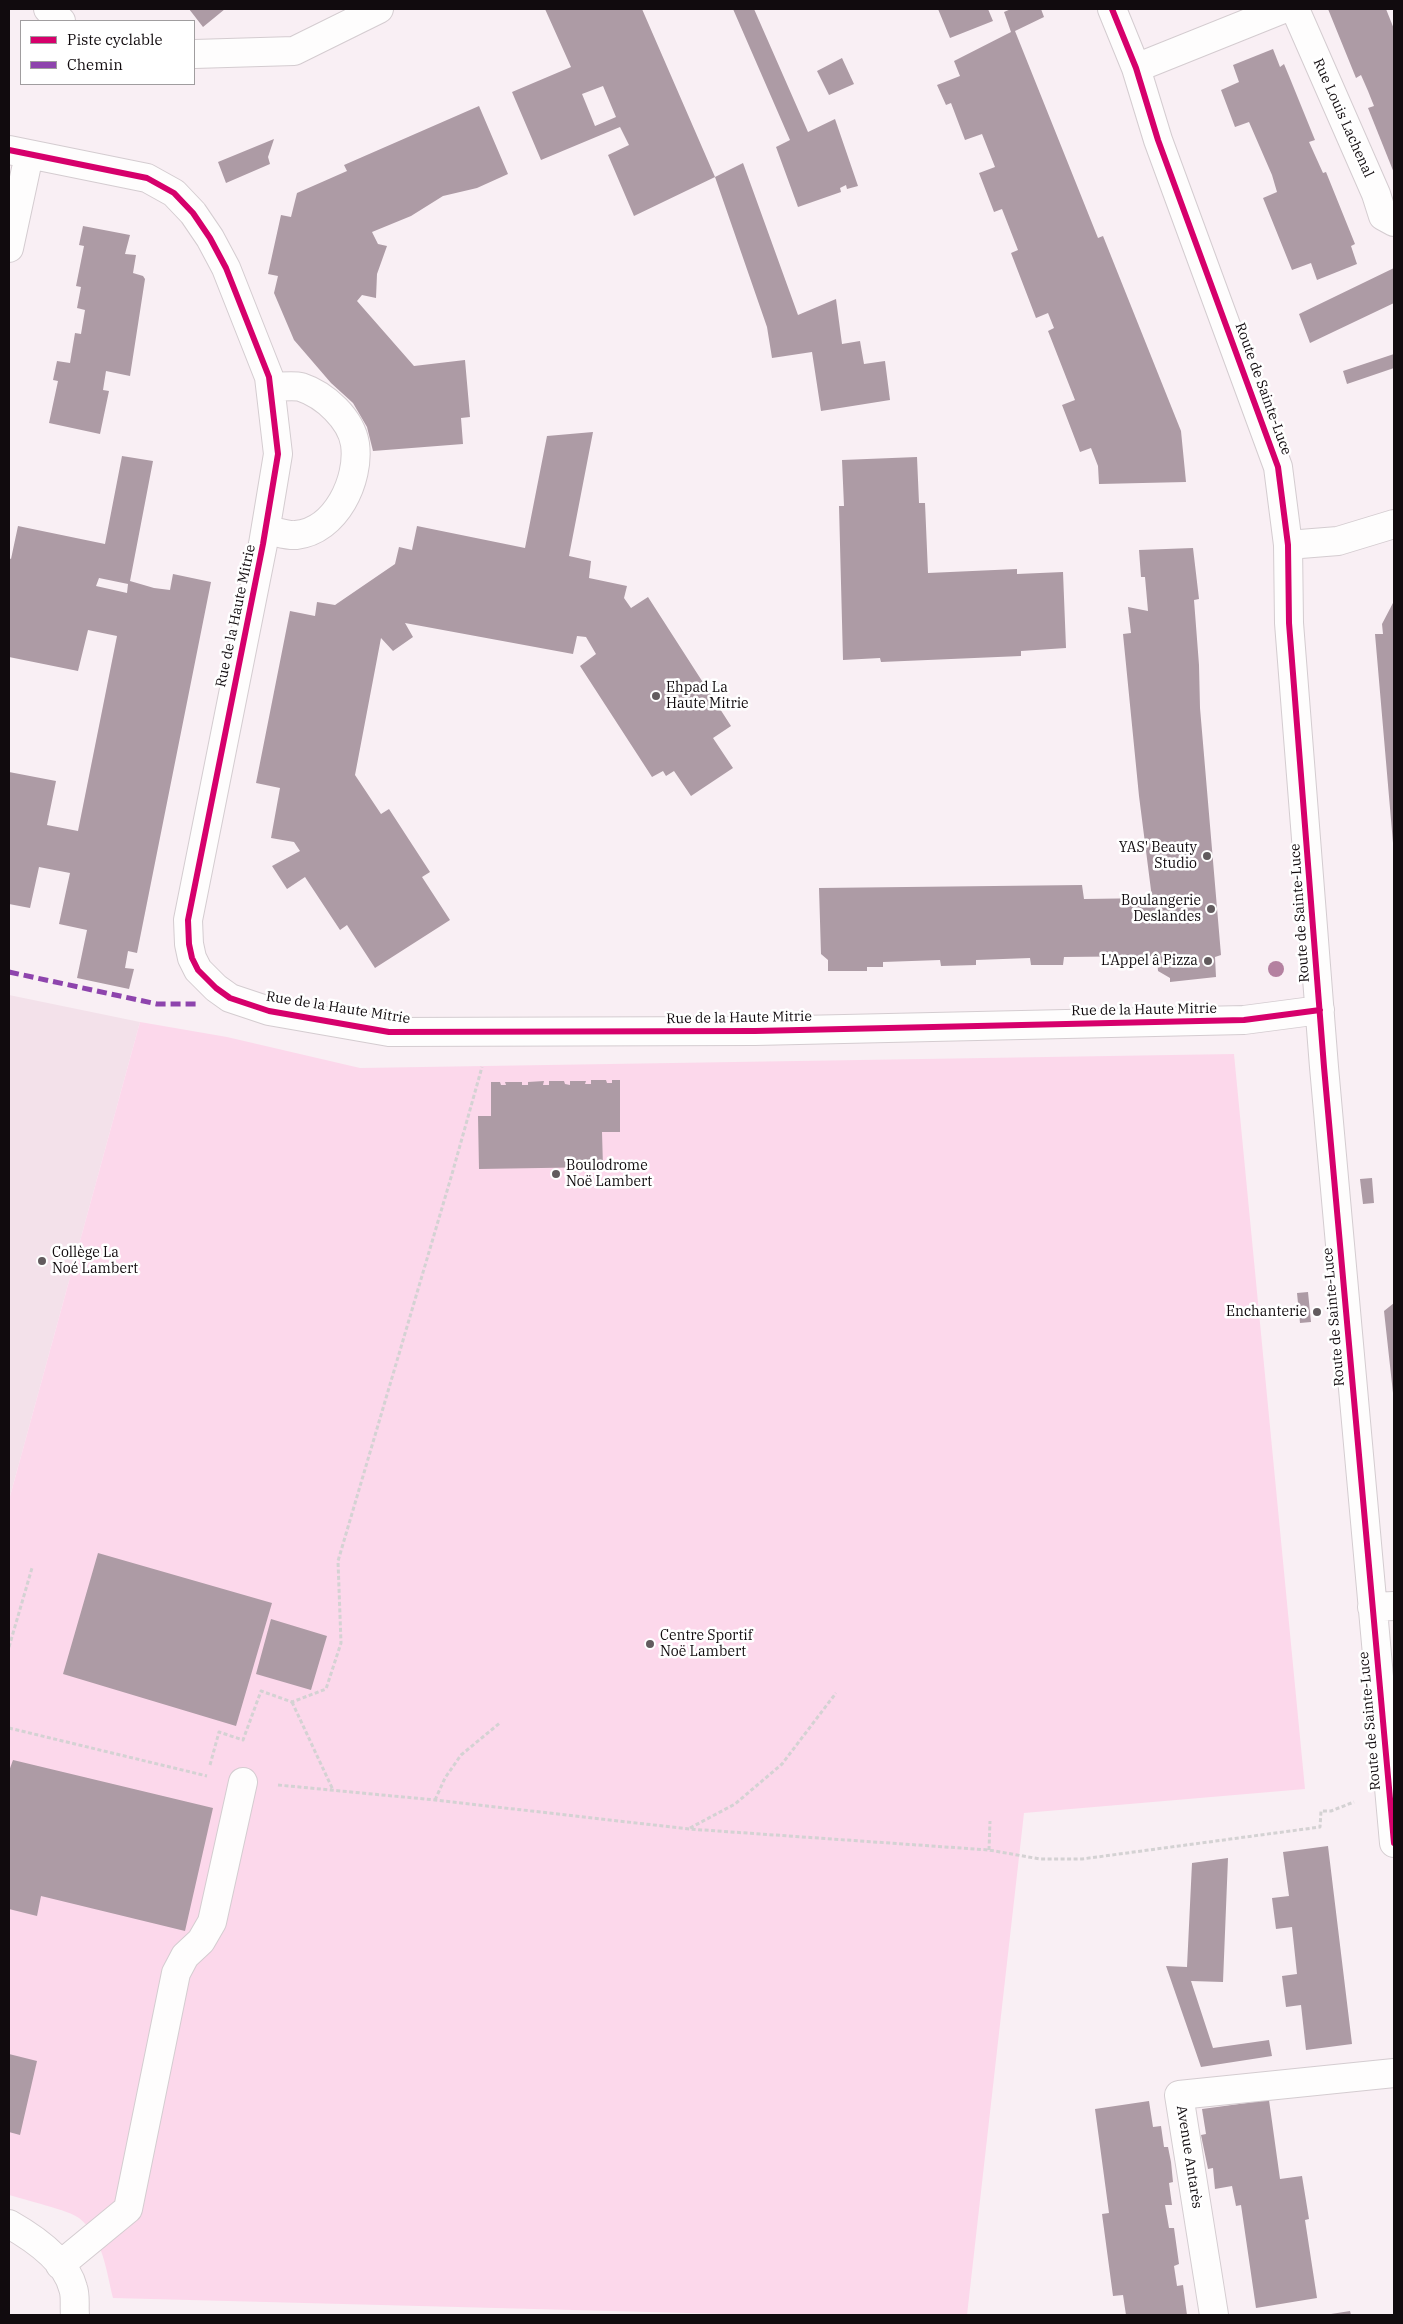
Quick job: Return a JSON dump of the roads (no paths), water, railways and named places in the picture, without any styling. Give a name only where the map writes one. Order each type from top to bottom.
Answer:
[{"type":"street","points":[[48,9],[60,20]]},
{"type":"street","points":[[195,54],[294,51],[379,9]]},
{"type":"street","name":"Route de Sainte-Luce","points":[[1112,9],[1136,68],[1158,140],[1278,468],[1288,545],[1290,623],[1320,1010],[1383,1606],[1389,1788],[1394,1843]]},
{"type":"street","points":[[1136,68],[1283,9]]},
{"type":"street","name":"Rue Louis Lachenal","points":[[1295,9],[1376,194],[1383,216],[1394,222]]},
{"type":"street","points":[[9,248],[19,152]]},
{"type":"street","name":"Rue de la Haute Mitrie","points":[[19,152],[147,178],[174,193],[193,213],[210,238],[222,261],[252,332],[271,387],[278,454],[266,530],[189,907],[189,944],[192,958],[198,970],[216,988],[230,998],[269,1011],[389,1032],[411,1034],[479,1031],[765,1031],[1224,1021],[1262,1019],[1320,1010]]},
{"type":"street","points":[[266,530],[295,535],[314,530],[332,516],[347,493],[356,466],[355,442],[347,425],[331,404],[301,387],[271,387]]},
{"type":"street","points":[[1288,545],[1338,541],[1394,524]]},
{"type":"street","points":[[60,2265],[128,2209],[176,1973],[184,1956],[201,1941],[212,1922],[243,1782]]},
{"type":"street","name":"Avenue Antarès","points":[[1214,2314],[1179,2095],[1394,2073]]},
{"type":"street","points":[[9,2224],[35,2239],[60,2265],[74,2288],[75,2315]]},
{"type":"place","name":"Ehpad La Haute Mitrie","points":[[656,696]]},
{"type":"place","name":"YAS' Beauty Studio","points":[[1207,856]]},
{"type":"place","name":"Boulangerie Deslandes","points":[[1211,909]]},
{"type":"place","name":"L'Appel â Pizza","points":[[1208,961]]},
{"type":"place","name":"Boulodrome Noë Lambert","points":[[556,1174]]},
{"type":"place","name":"Collège La Noé Lambert","points":[[42,1261]]},
{"type":"place","name":"Enchanterie","points":[[1317,1312]]},
{"type":"place","name":"Centre Sportif Noë Lambert","points":[[650,1644]]}]
